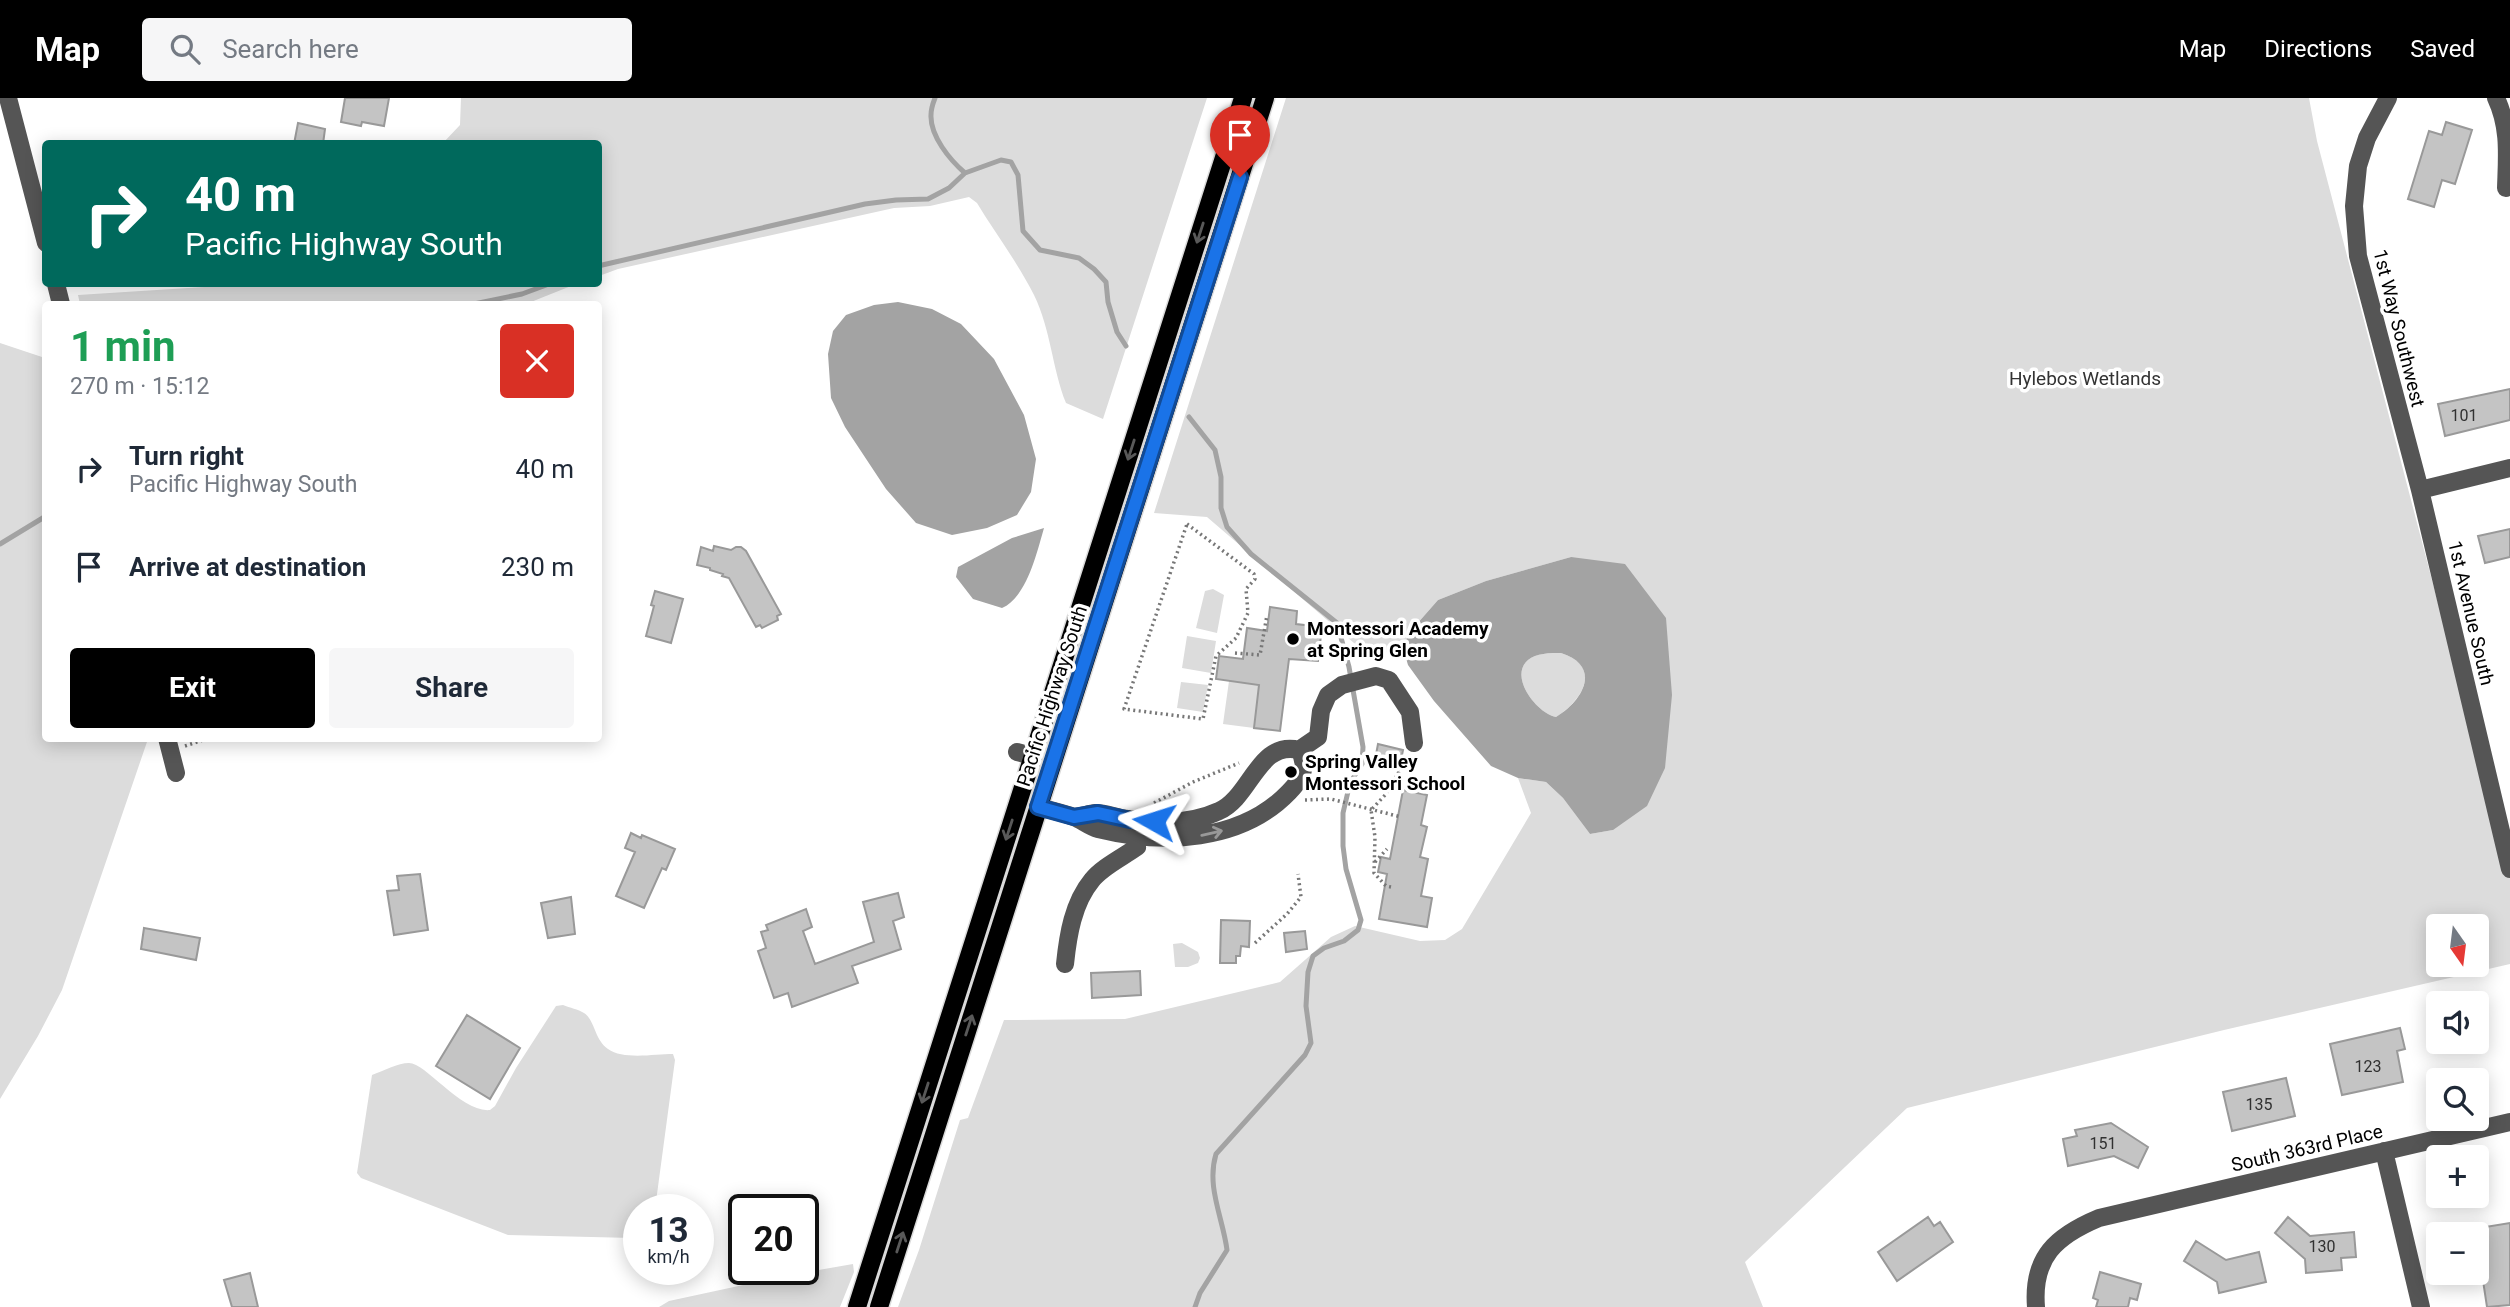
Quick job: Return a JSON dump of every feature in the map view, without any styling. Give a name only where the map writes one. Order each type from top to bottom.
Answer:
[{"type":"main road","name":"Pacific Highway South","points":[[857,1307],[1025,754],[1243,98]]},
{"type":"main road","name":"Pacific Highway South","points":[[879,1307],[1265,98]]},
{"type":"street","points":[[8,98],[42,228]]},
{"type":"street","name":"1st Way Southwest","points":[[2388,98],[2371,128],[2361,156],[2355,192],[2355,230],[2362,279],[2420,490]]},
{"type":"street","points":[[2496,98],[2508,135],[2506,188]]},
{"type":"street","points":[[2420,490],[2510,468]]},
{"type":"street","name":"1st Avenue South","points":[[2420,490],[2510,869]]},
{"type":"street","points":[[1299,750],[1318,737],[1321,710],[1328,695],[1342,685],[1376,676],[1389,680],[1410,712],[1414,743]]},
{"type":"street","points":[[168,744],[176,773]]},
{"type":"street","points":[[1038,807],[1074,817],[1094,828],[1178,823],[1204,818],[1227,808],[1265,758],[1275,751],[1288,747],[1299,750],[1304,759],[1304,771],[1292,790],[1270,810],[1251,821],[1217,832],[1183,838],[1131,827]]},
{"type":"street","points":[[1065,964],[1068,935],[1077,906],[1092,879],[1137,847],[1131,827]]},
{"type":"street","name":"South 363rd Place","points":[[2036,1307],[2037,1275],[2045,1255],[2057,1242],[2080,1226],[2113,1214],[2510,1122]]},
{"type":"street","points":[[2384,1152],[2421,1307]]},
{"type":"path","points":[[1187,524],[1254,574],[1255,579],[1246,589],[1248,613],[1236,638],[1216,656],[1203,719],[1124,709],[1187,524]]},
{"type":"path","points":[[1235,653],[1260,655],[1267,615]]},
{"type":"path","points":[[1371,810],[1387,793],[1414,743]]},
{"type":"path","points":[[1131,827],[1143,809],[1193,782],[1246,760]]},
{"type":"path","points":[[1331,799],[1401,817]]},
{"type":"path","points":[[1371,810],[1375,837],[1374,873],[1386,887],[1391,887]]},
{"type":"path","points":[[1375,862],[1387,849]]},
{"type":"path","points":[[1255,943],[1287,914],[1301,897],[1298,874]]},
{"type":"green space","points":[[461,98],[1207,98],[1103,419],[1066,403],[1034,295],[977,203],[969,197],[930,206],[894,208],[618,269],[602,275],[602,140],[446,140],[460,125]]},
{"type":"green space","name":"Hylebos Wetlands","points":[[1286,98],[2309,98],[2317,141],[2510,878],[2510,964],[2489,969],[2489,914],[2426,914],[2426,977],[2454,977],[1907,1108],[1745,1262],[1763,1307],[898,1307],[960,1120],[968,1118],[1004,1020],[1125,1019],[1280,982],[1331,937],[1355,926],[1420,941],[1445,940],[1462,929],[1531,813],[1518,778],[1546,782],[1563,798],[1590,834],[1613,830],[1571,557],[1486,581],[1438,600],[1409,633],[1403,648],[1392,649],[1380,656],[1361,649],[1207,517],[1154,513]]},
{"type":"green space","points":[[204,287],[568,287],[534,301],[79,301],[78,295]]},
{"type":"green space","points":[[0,343],[42,357],[42,742],[147,742],[62,990],[0,1099]]},
{"type":"green space","points":[[1213,589],[1224,595],[1217,633],[1196,628],[1205,591]]},
{"type":"green space","points":[[1187,636],[1216,641],[1211,673],[1182,668]]},
{"type":"green space","points":[[1561,653],[1574,659],[1585,674],[1581,692],[1566,710],[1556,717],[1534,702],[1523,685],[1521,676],[1523,667],[1531,658]]},
{"type":"green space","points":[[1229,681],[1260,681],[1254,728],[1223,724]]},
{"type":"green space","points":[[1181,682],[1208,685],[1203,712],[1177,708]]},
{"type":"green space","points":[[1182,943],[1198,952],[1198,963],[1188,967],[1175,967],[1173,944]]},
{"type":"green space","points":[[563,1005],[579,1010],[588,1016],[603,1045],[614,1052],[630,1055],[673,1054],[675,1060],[657,1194],[623,1194],[623,1238],[508,1235],[361,1178],[357,1173],[372,1075],[395,1066],[409,1063],[416,1065],[468,1104],[490,1110],[556,1006]]},
{"type":"green space","points":[[853,1264],[854,1272],[840,1307],[659,1307],[669,1301],[743,1285],[819,1285],[819,1270]]},
{"type":"shaded area","points":[[898,302],[932,309],[961,324],[994,359],[1024,415],[1036,459],[1031,492],[1017,515],[987,528],[952,535],[916,523],[886,489],[845,427],[831,398],[828,354],[833,331],[846,315],[874,305]]},
{"type":"shaded area","points":[[1044,528],[1024,584],[1011,602],[1002,608],[973,599],[956,577],[958,567],[1012,538]]},
{"type":"shaded area","points":[[1571,557],[1625,564],[1666,618],[1672,695],[1665,768],[1647,806],[1613,830],[1590,834],[1563,798],[1546,782],[1518,778],[1491,766],[1434,701],[1408,665],[1403,648],[1409,633],[1438,600],[1486,581]],"holes":[[[1561,653],[1574,659],[1585,674],[1584,684],[1574,702],[1556,717],[1541,709],[1528,694],[1521,676],[1523,667],[1531,658],[1543,654]]]},
{"type":"building","points":[[345,98],[389,98],[384,126],[362,122],[361,126],[341,122]]},
{"type":"building","points":[[2446,122],[2472,130],[2455,184],[2442,180],[2434,207],[2408,199],[2429,131],[2442,135]]},
{"type":"building","points":[[298,123],[325,129],[324,140],[295,140]]},
{"type":"building","points":[[2510,389],[2510,420],[2445,436],[2438,404]]},
{"type":"building","points":[[2510,529],[2510,557],[2485,563],[2478,536]]},
{"type":"building","points":[[714,546],[731,550],[741,547],[746,551],[781,614],[777,616],[778,620],[762,628],[760,625],[756,627],[729,578],[710,568],[697,565],[701,547],[713,551]]},
{"type":"building","points":[[655,591],[683,599],[671,643],[646,636]]},
{"type":"building","points":[[1270,607],[1297,611],[1296,624],[1322,627],[1318,661],[1289,659],[1280,731],[1254,728],[1259,685],[1216,679],[1219,656],[1243,659],[1247,628],[1267,631]]},
{"type":"building","points":[[1378,744],[1403,750],[1399,770],[1374,765]]},
{"type":"building","points":[[1403,790],[1427,795],[1421,825],[1427,827],[1420,857],[1428,859],[1421,896],[1432,898],[1427,927],[1379,919],[1387,874],[1378,872],[1381,857],[1390,859]]},
{"type":"building","points":[[631,833],[675,849],[666,870],[662,868],[644,908],[616,896],[635,852],[625,848]]},
{"type":"building","points":[[420,874],[428,930],[394,935],[387,891],[399,890],[397,876]]},
{"type":"building","points":[[898,893],[904,917],[893,921],[901,949],[852,966],[858,983],[792,1007],[788,993],[774,998],[758,951],[766,948],[761,932],[768,930],[766,925],[806,909],[812,927],[803,931],[815,964],[874,942],[863,902]]},
{"type":"building","points":[[571,897],[575,934],[548,938],[541,903]]},
{"type":"building","points":[[1221,920],[1250,921],[1249,947],[1241,946],[1236,963],[1220,963]]},
{"type":"building","points":[[144,928],[200,938],[196,960],[141,949]]},
{"type":"building","points":[[1305,931],[1307,949],[1286,952],[1284,933]]},
{"type":"building","points":[[1140,971],[1141,995],[1092,998],[1091,973]]},
{"type":"building","points":[[467,1015],[520,1048],[490,1099],[436,1066]]},
{"type":"building","points":[[2400,1028],[2405,1049],[2397,1051],[2403,1082],[2342,1095],[2330,1044]]},
{"type":"building","points":[[2286,1078],[2295,1116],[2232,1131],[2223,1092]]},
{"type":"building","points":[[2111,1123],[2148,1147],[2138,1168],[2114,1156],[2068,1166],[2063,1139],[2077,1136],[2075,1130]]},
{"type":"building","points":[[1928,1217],[1934,1226],[1940,1222],[1953,1242],[1897,1281],[1878,1252]]},
{"type":"building","points":[[2288,1217],[2310,1236],[2354,1232],[2356,1257],[2341,1258],[2342,1270],[2306,1273],[2305,1259],[2275,1233]]},
{"type":"building","points":[[2510,1223],[2510,1305],[2487,1307],[2484,1285],[2489,1285],[2489,1226]]},
{"type":"building","points":[[2196,1241],[2226,1260],[2259,1252],[2266,1282],[2219,1293],[2217,1282],[2184,1261]]},
{"type":"building","points":[[2100,1272],[2141,1284],[2137,1300],[2130,1298],[2128,1307],[2096,1307],[2098,1300],[2093,1298]]},
{"type":"building","points":[[250,1273],[258,1307],[232,1307],[224,1280]]},
{"type":"waterway","points":[[935,98],[931,111],[932,123],[937,139],[947,154],[965,173],[1001,160],[1011,162],[1018,175],[1023,231],[1040,250],[1079,258],[1106,282],[1108,302],[1117,332],[1126,346]]},
{"type":"waterway","points":[[602,265],[865,204],[928,199],[949,188],[965,173]]},
{"type":"waterway","points":[[488,301],[541,287]]},
{"type":"waterway","points":[[1189,417],[1215,450],[1221,477],[1221,508],[1227,527],[1251,554],[1337,623],[1349,667],[1363,747],[1362,764],[1350,783],[1343,813],[1346,869],[1361,920],[1358,930],[1344,941],[1324,948],[1313,956],[1308,972],[1306,1006],[1311,1043],[1305,1055],[1216,1154],[1213,1166],[1214,1190],[1227,1250],[1200,1293],[1195,1307]]},
{"type":"waterway","points":[[0,544],[42,518]]},
{"type":"place","name":"Montessori Academy at Spring Glen","points":[[1293,639]]},
{"type":"place","name":"Spring Valley Montessori School","points":[[1291,772]]},
{"type":"route","points":[[1154,821],[1130,820],[1098,813],[1074,817],[1038,807],[1240,177]]}]
